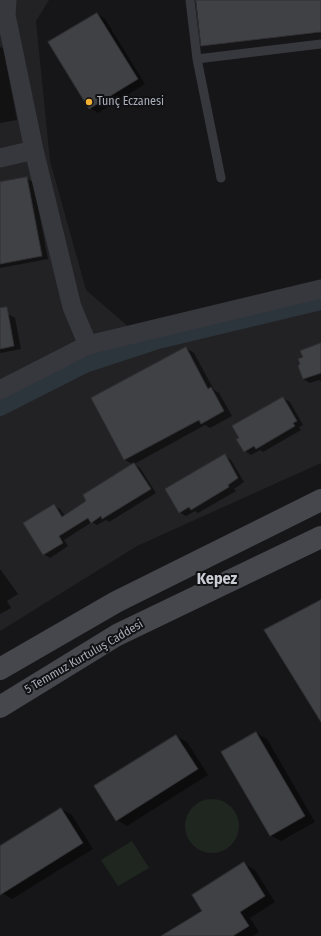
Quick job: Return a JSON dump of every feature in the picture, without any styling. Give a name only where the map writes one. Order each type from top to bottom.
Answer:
[{"type":"main road","points":[[0,669],[116,602],[321,500]]},
{"type":"main road","name":"5 Temmuz Kurtuluş Caddesi","points":[[0,707],[117,635],[321,537]]},
{"type":"street","points":[[7,0],[6,14],[34,150],[72,307],[88,345]]},
{"type":"street","points":[[0,158],[34,150]]},
{"type":"street","points":[[0,390],[88,345],[321,289]]},
{"type":"lane","points":[[190,0],[197,59],[221,178]]},
{"type":"lane","points":[[197,59],[321,44]]},
{"type":"shaded area","points":[[0,0],[49,0],[36,21],[50,161],[86,290],[138,335],[321,293],[321,463],[137,546],[0,631]]},
{"type":"shaded area","points":[[207,799],[217,799],[227,803],[235,811],[239,821],[239,831],[235,841],[227,849],[217,853],[207,853],[197,849],[189,841],[185,831],[185,821],[189,811],[197,803]]},
{"type":"shaded area","points":[[132,841],[149,868],[118,886],[101,860]]},
{"type":"building","points":[[196,0],[321,0],[321,32],[201,46]]},
{"type":"building","points":[[97,13],[138,79],[89,109],[48,42]]},
{"type":"building","points":[[27,177],[42,256],[0,264],[0,182]]},
{"type":"building","points":[[7,307],[14,346],[0,349],[0,308]]},
{"type":"building","points":[[321,343],[321,373],[303,379],[298,366],[300,364],[298,359],[303,357],[300,351]]},
{"type":"building","points":[[186,347],[208,389],[211,387],[224,411],[201,424],[199,420],[124,460],[91,398]]},
{"type":"building","points":[[283,397],[297,421],[293,423],[295,426],[256,449],[254,446],[244,452],[236,439],[239,438],[232,426]]},
{"type":"building","points":[[225,454],[238,478],[228,485],[229,487],[191,510],[189,507],[179,513],[165,489]]},
{"type":"building","points":[[134,463],[151,489],[102,519],[101,516],[91,523],[88,518],[59,536],[63,543],[43,555],[23,523],[54,504],[62,517],[86,501],[83,495]]},
{"type":"building","points":[[321,600],[321,722],[264,630]]},
{"type":"building","points":[[256,732],[305,816],[270,836],[221,752]]},
{"type":"building","points":[[176,735],[198,769],[116,821],[94,786]]},
{"type":"building","points":[[61,808],[83,843],[0,895],[0,846]]},
{"type":"building","points":[[244,862],[265,896],[240,912],[249,926],[233,936],[161,936],[202,911],[192,895]]},
{"type":"waterway","points":[[0,407],[85,364],[158,340],[321,301]]},
{"type":"place","name":"Tunç Eczanesi","points":[[89,102]]},
{"type":"district","name":"Kepez","points":[[217,580]]}]
